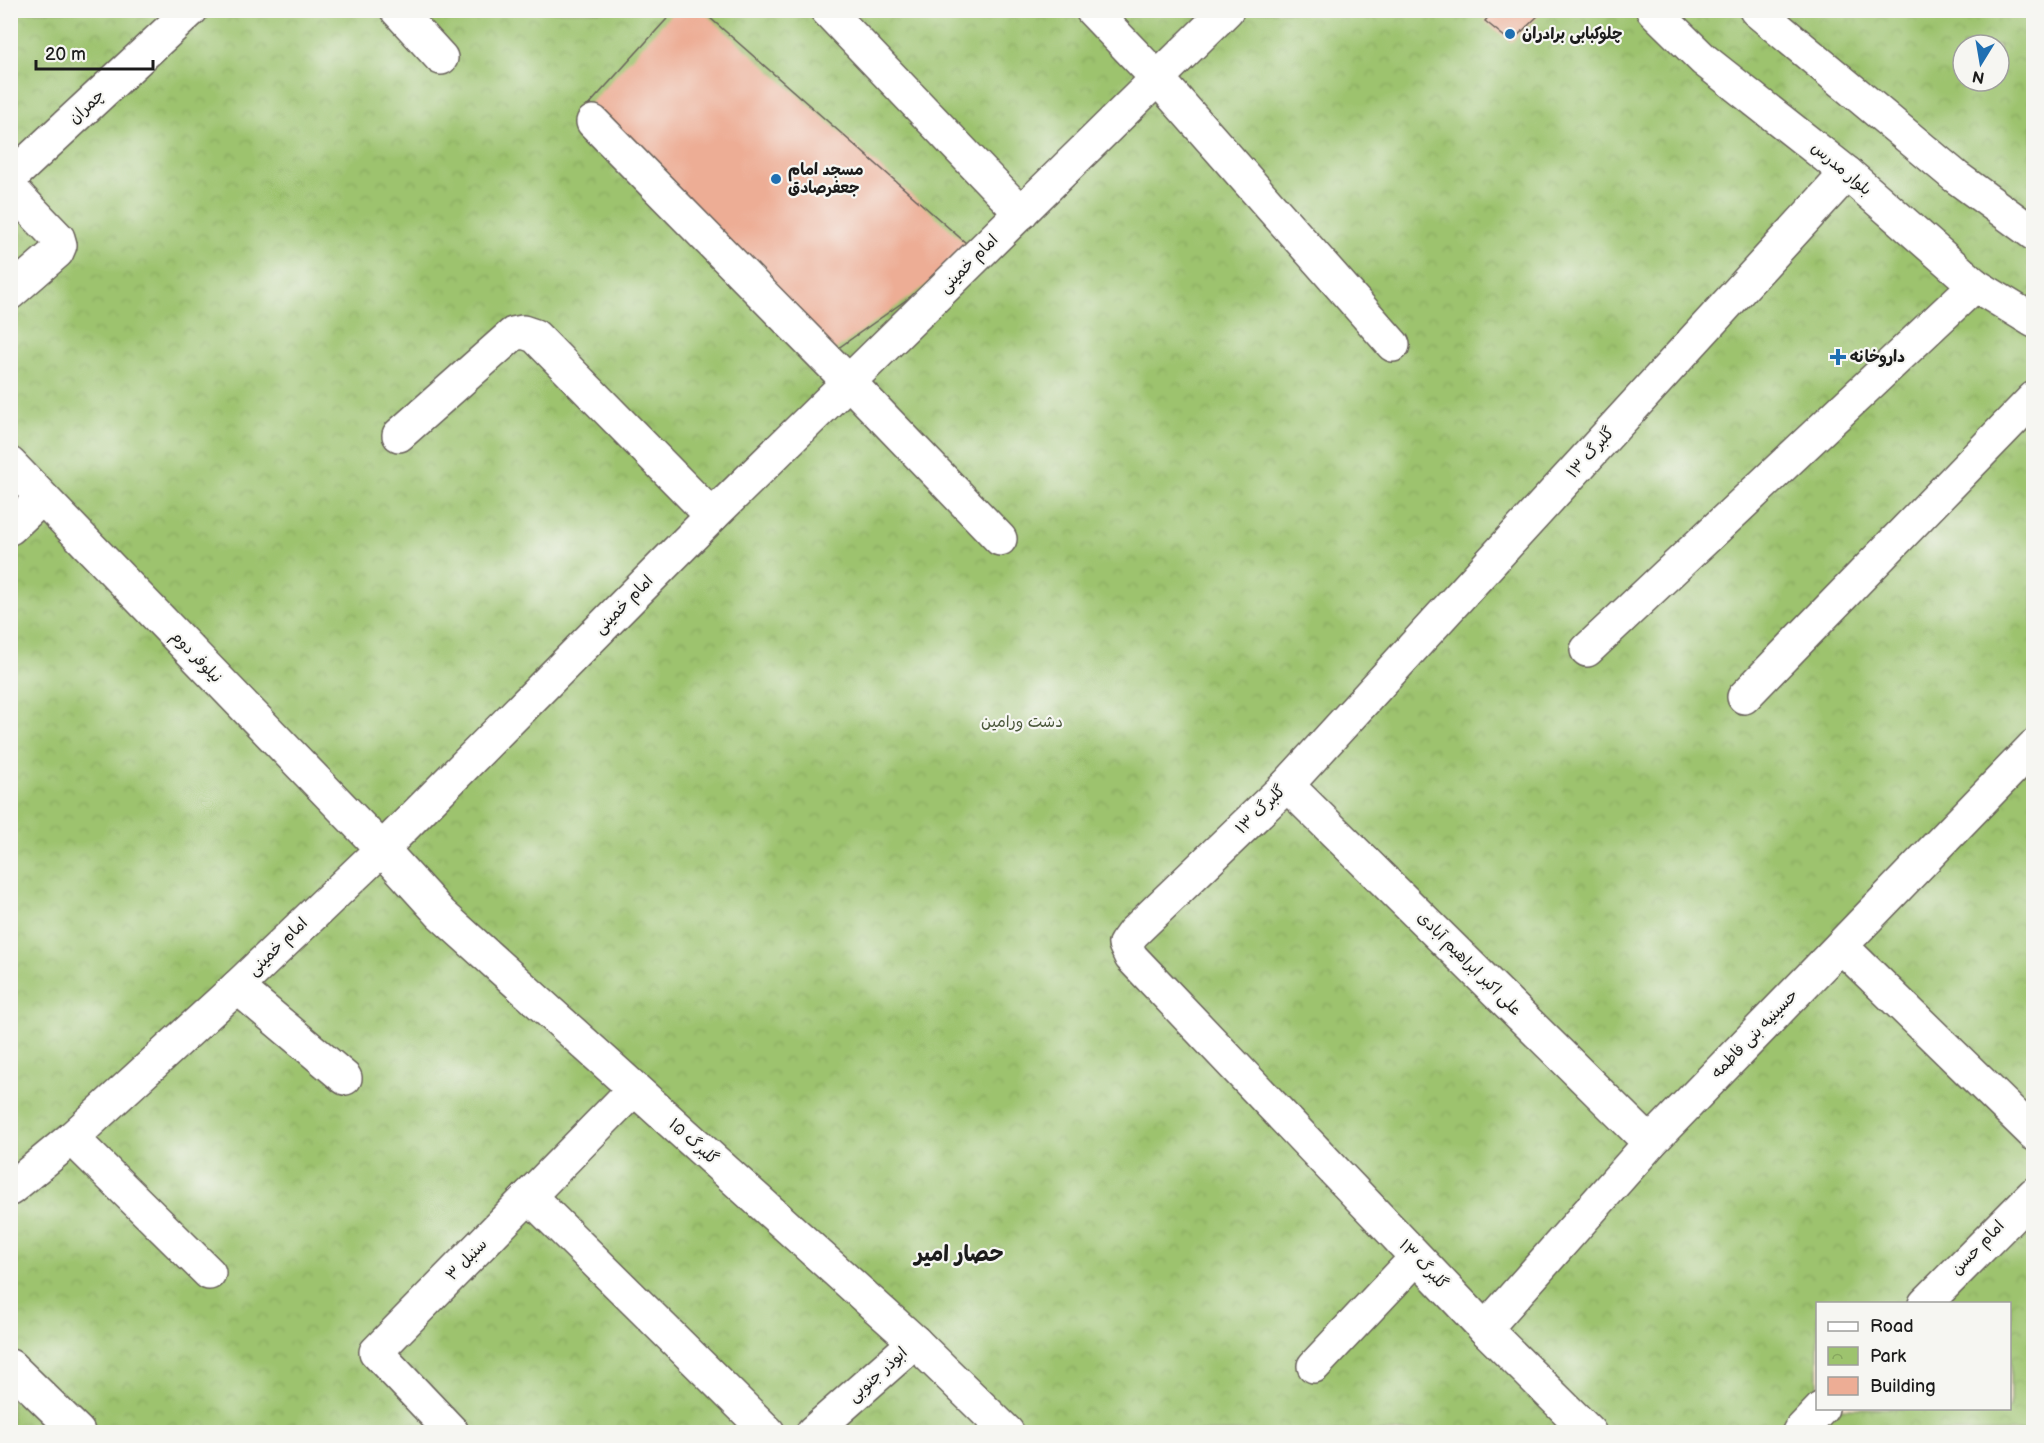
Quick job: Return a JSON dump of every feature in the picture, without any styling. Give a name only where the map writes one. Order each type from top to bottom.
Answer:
[{"type":"street","name":"چمران","points":[[10,178],[191,10]]},
{"type":"street","points":[[397,10],[441,58]]},
{"type":"street","points":[[827,10],[1021,213]]},
{"type":"street","points":[[1092,10],[1158,79],[1394,345]]},
{"type":"street","name":"امام خمینی","points":[[13,1182],[72,1137],[237,987],[382,849],[712,516],[1227,10]]},
{"type":"street","name":"بلوار مدرس","points":[[1653,10],[1704,60],[1847,173],[1975,285],[2034,321]]},
{"type":"street","points":[[1756,10],[1956,177],[2034,234]]},
{"type":"street","points":[[593,122],[1000,539]]},
{"type":"street","name":"گلبرگ ۱۳","points":[[1580,1430],[1131,957],[1125,944],[1133,933],[1287,785],[1847,173]]},
{"type":"street","points":[[10,188],[58,238],[60,245],[57,252],[10,293]]},
{"type":"street","points":[[1587,650],[1975,285]]},
{"type":"street","points":[[399,435],[513,334],[523,332],[535,336],[712,516]]},
{"type":"street","points":[[1744,697],[2034,398]]},
{"type":"street","name":"نیلوفر دوم","points":[[10,464],[382,849]]},
{"type":"street","points":[[10,528],[42,498]]},
{"type":"street","name":"حسینیه بنی فاطمه","points":[[1485,1329],[1650,1143],[2034,746]]},
{"type":"street","name":"علی اکبر ابراهیم آبادی","points":[[1287,785],[1650,1143]]},
{"type":"street","name":"گلبرگ ۱۵","points":[[382,849],[441,914],[915,1342],[1007,1432]]},
{"type":"street","points":[[1841,946],[2034,1134]]},
{"type":"street","points":[[237,987],[345,1078]]},
{"type":"street","name":"سنبل ۳","points":[[452,1432],[376,1352],[634,1089]]},
{"type":"street","points":[[72,1137],[209,1273]]},
{"type":"street","points":[[529,1196],[768,1432]]},
{"type":"street","name":"امام حسن","points":[[1927,1302],[2028,1211]]},
{"type":"street","points":[[1314,1366],[1416,1258]]},
{"type":"street","name":"ابوذر جنوبی","points":[[813,1432],[915,1342]]},
{"type":"street","points":[[10,1366],[78,1432]]},
{"type":"street","points":[[1799,1432],[1820,1410]]},
{"type":"green space","name":"دشت ورامین","points":[[10,11],[2033,11],[2033,1432],[11,1432]]},
{"type":"building","name":"مسجد امام جعفرصادق","points":[[675,10],[701,10],[975,251],[834,351],[587,107]]},
{"type":"building","name":"چلوکبابی برادران","points":[[1494,10],[1544,10],[1511,42],[1485,21]]},
{"type":"place","name":"چلوکبابی برادران","points":[[1510,34]]},
{"type":"place","name":"مسجد امام جعفرصادق","points":[[776,179]]},
{"type":"place","name":"داروخانه","points":[[1838,357]]},
{"type":"district","name":"حصار امیر","points":[[959,1254]]}]
